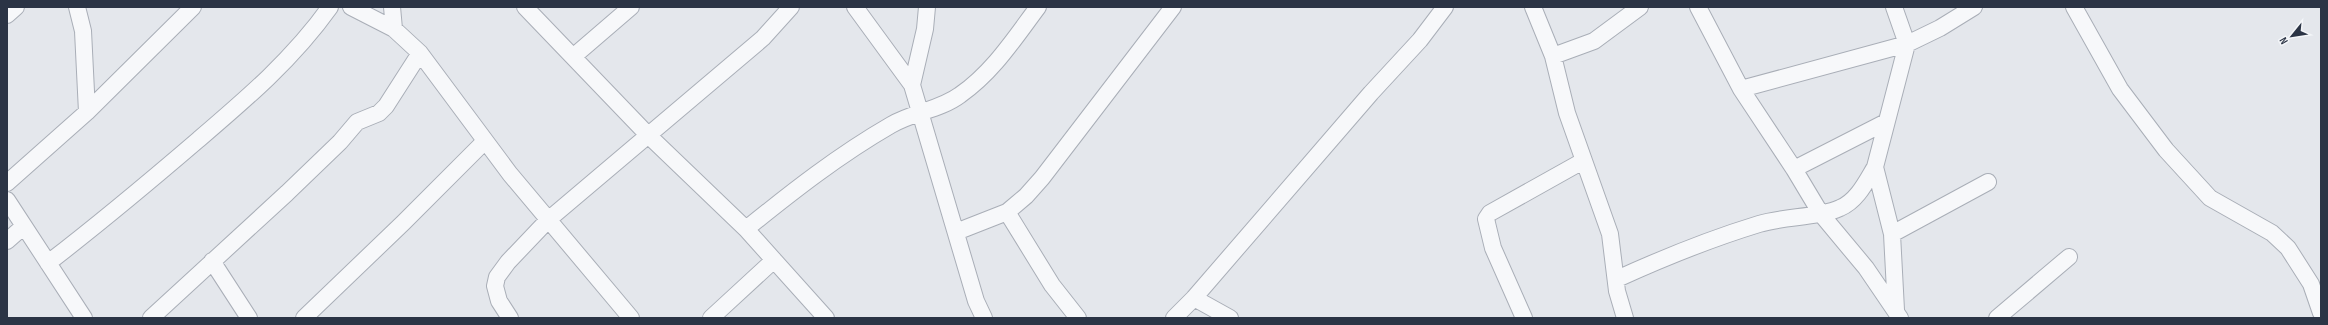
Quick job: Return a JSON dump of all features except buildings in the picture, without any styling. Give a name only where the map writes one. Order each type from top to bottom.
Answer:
[{"type":"street","points":[[7,15],[16,7]]},
{"type":"street","points":[[77,7],[83,31],[87,112]]},
{"type":"street","points":[[7,183],[87,112],[193,7]]},
{"type":"street","points":[[48,263],[132,197],[278,69],[308,36],[330,7]]},
{"type":"street","points":[[351,7],[394,29],[420,53],[485,141],[548,220],[631,318]]},
{"type":"street","points":[[392,7],[394,29]]},
{"type":"street","points":[[525,7],[574,56],[648,135],[746,229],[826,318]]},
{"type":"street","points":[[574,56],[631,7]]},
{"type":"street","points":[[510,318],[496,295],[494,286],[497,277],[508,262],[548,220],[763,38],[791,7]]},
{"type":"street","points":[[855,7],[912,84],[976,301],[984,318]]},
{"type":"street","points":[[912,84],[925,29],[927,7]]},
{"type":"street","points":[[746,229],[802,183],[848,151],[893,124],[921,111],[945,104],[960,95],[992,69],[1038,7]]},
{"type":"street","points":[[956,232],[1007,212],[1026,196],[1042,178],[1173,7]]},
{"type":"street","points":[[1174,318],[1194,298],[1371,93],[1420,40],[1445,7]]},
{"type":"street","points":[[1533,7],[1553,56],[1567,114],[1610,234],[1617,279],[1618,297],[1625,318]]},
{"type":"street","points":[[1553,56],[1594,41],[1640,7]]},
{"type":"street","points":[[1698,7],[1741,89],[1794,169],[1821,214],[1866,268],[1898,314]]},
{"type":"street","points":[[1617,279],[1678,252],[1760,223],[1797,216],[1821,214],[1840,208],[1851,202],[1876,167],[1886,122],[1907,44],[1894,7]]},
{"type":"street","points":[[1741,89],[1907,44],[1940,28],[1974,7]]},
{"type":"street","points":[[2074,7],[2120,89],[2166,150],[2210,198],[2272,233],[2288,248],[2311,284],[2321,313]]},
{"type":"street","points":[[151,318],[287,193],[361,118],[379,113],[386,106],[420,53]]},
{"type":"street","points":[[1794,169],[1886,122]]},
{"type":"street","points":[[304,318],[403,224],[485,141]]},
{"type":"street","points":[[1524,318],[1494,248],[1486,219],[1490,213],[1583,161]]},
{"type":"street","points":[[1876,167],[1892,234],[1898,314]]},
{"type":"street","points":[[1892,234],[1988,182]]},
{"type":"street","points":[[1797,216],[1810,197]]},
{"type":"street","points":[[7,200],[84,318]]},
{"type":"street","points":[[1007,212],[1052,285],[1078,318]]},
{"type":"street","points":[[7,241],[24,226]]},
{"type":"street","points":[[1997,318],[2069,257]]},
{"type":"street","points":[[711,318],[774,260]]},
{"type":"street","points":[[212,262],[249,318]]},
{"type":"street","points":[[1194,298],[1230,318]]}]
